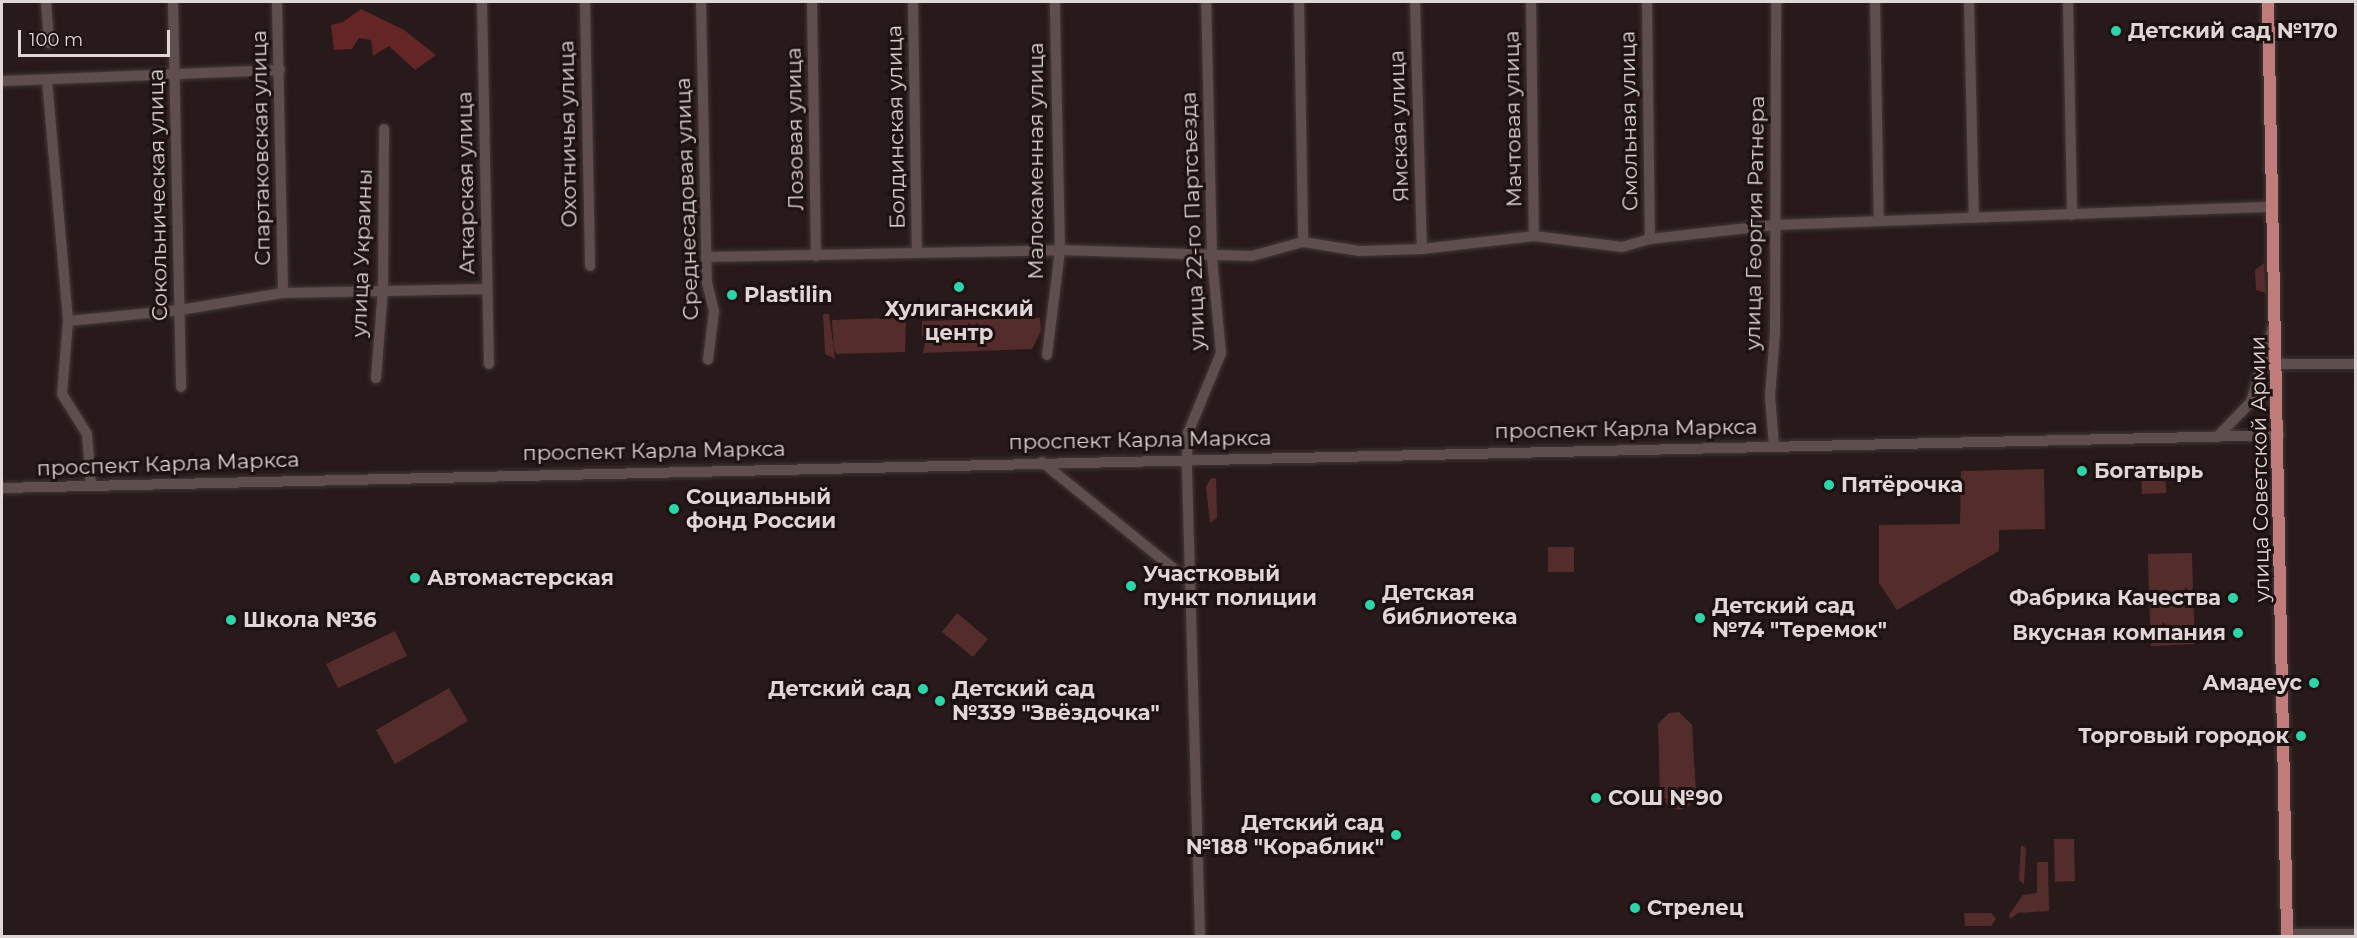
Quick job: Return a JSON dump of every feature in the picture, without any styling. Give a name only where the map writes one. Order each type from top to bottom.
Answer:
[{"type":"main road","name":"улица Советской Армии","points":[[2268,2],[2279,435],[2287,935]]},
{"type":"street","points":[[46,2],[49,43]]},
{"type":"street","name":"Сокольническая улица","points":[[173,2],[181,387]]},
{"type":"street","name":"Спартаковская улица","points":[[277,2],[283,293]]},
{"type":"street","name":"Аткарская улица","points":[[482,2],[489,364]]},
{"type":"street","name":"Охотничья улица","points":[[585,2],[590,266]]},
{"type":"street","name":"Среднесадовая улица","points":[[701,2],[707,283],[714,311],[708,360]]},
{"type":"street","name":"Лозовая улица","points":[[812,2],[816,255]]},
{"type":"street","name":"Болдинская улица","points":[[913,2],[917,252]]},
{"type":"street","name":"Малокаменная улица","points":[[1047,355],[1060,250],[1054,2]]},
{"type":"street","name":"улица 22-го Партсъезда","points":[[1200,936],[1186,459],[1189,429],[1221,353],[1212,257],[1206,2]]},
{"type":"street","points":[[1299,2],[1303,242]]},
{"type":"street","name":"Ямская улица","points":[[1415,2],[1422,249]]},
{"type":"street","name":"Мачтовая улица","points":[[1531,2],[1534,236]]},
{"type":"street","name":"Смольная улица","points":[[1647,2],[1650,239]]},
{"type":"street","name":"улица Георгия Ратнера","points":[[1774,446],[1770,396],[1775,332],[1776,2]]},
{"type":"street","points":[[1875,2],[1879,221]]},
{"type":"street","points":[[1969,2],[1974,218]]},
{"type":"street","points":[[2068,2],[2072,214]]},
{"type":"street","points":[[2,81],[280,70]]},
{"type":"street","points":[[47,80],[68,321],[62,394],[87,434],[92,485]]},
{"type":"street","name":"улица Украины","points":[[376,378],[383,289],[384,129]]},
{"type":"street","points":[[706,257],[1060,250],[1212,257],[1252,256],[1303,242],[1359,251],[1422,249],[1534,236],[1622,247],[1650,239],[1775,225],[2273,207]]},
{"type":"street","points":[[68,321],[180,310],[283,293],[383,289],[487,289]]},
{"type":"street","points":[[2218,436],[2251,402],[2276,318]]},
{"type":"street","points":[[2277,364],[2355,364]]},
{"type":"street","name":"проспект Карла Маркса","points":[[2,488],[2279,435]]},
{"type":"street","points":[[1042,462],[1190,582]]},
{"type":"street","points":[[2287,935],[2355,934]]},
{"type":"shaded area","points":[[361,9],[404,30],[436,55],[415,70],[389,46],[373,56],[371,40],[359,38],[352,49],[334,50],[331,25],[343,22]]},
{"type":"shaded area","points":[[2264,263],[2266,293],[2256,290],[2255,270]]},
{"type":"shaded area","points":[[823,314],[829,314],[835,359],[825,354]]},
{"type":"shaded area","points":[[906,317],[905,352],[837,354],[834,350],[832,320]]},
{"type":"shaded area","points":[[1040,318],[1041,331],[1032,349],[923,353],[926,336],[922,336],[922,321]]},
{"type":"shaded area","points":[[2141,465],[2165,465],[2166,493],[2142,494]]},
{"type":"shaded area","points":[[2044,469],[2045,529],[1999,530],[1999,551],[1897,610],[1879,583],[1879,525],[1960,524],[1961,471]]},
{"type":"shaded area","points":[[1216,478],[1217,518],[1210,523],[1206,487],[1210,479]]},
{"type":"shaded area","points":[[1548,547],[1574,547],[1574,572],[1548,572]]},
{"type":"shaded area","points":[[2192,553],[2193,591],[2149,592],[2148,554]]},
{"type":"shaded area","points":[[2193,593],[2195,644],[2151,646],[2149,595]]},
{"type":"shaded area","points":[[957,613],[988,639],[973,657],[942,632]]},
{"type":"shaded area","points":[[395,631],[407,656],[338,688],[326,664]]},
{"type":"shaded area","points":[[449,688],[468,721],[395,764],[376,730]]},
{"type":"shaded area","points":[[1679,712],[1692,725],[1696,794],[1688,807],[1679,810],[1669,807],[1660,794],[1658,724],[1669,713]]},
{"type":"shaded area","points":[[2054,839],[2074,839],[2075,881],[2055,882]]},
{"type":"shaded area","points":[[2021,845],[2026,848],[2024,884],[2019,880]]},
{"type":"shaded area","points":[[2037,862],[2048,862],[2049,911],[2018,913],[2010,919],[2009,915],[2023,895],[2037,893]]},
{"type":"shaded area","points":[[1964,913],[1991,913],[1996,919],[1991,926],[1965,926]]},
{"type":"place","name":"Детский сад №170","points":[[2116,31]]},
{"type":"place","name":"Хулиганский центр","points":[[959,287]]},
{"type":"place","name":"Plastilin","points":[[732,295]]},
{"type":"place","name":"Богатырь","points":[[2082,471]]},
{"type":"place","name":"Пятёрочка","points":[[1829,485]]},
{"type":"place","name":"Социальный фонд России","points":[[674,509]]},
{"type":"place","name":"Автомастерская","points":[[415,578]]},
{"type":"place","name":"Участковый пункт полиции","points":[[1131,586]]},
{"type":"place","name":"Фабрика Качества","points":[[2233,598]]},
{"type":"place","name":"Детская библиотека","points":[[1370,605]]},
{"type":"place","name":"Детский сад №74 \"Теремок\"","points":[[1700,618]]},
{"type":"place","name":"Школа №36","points":[[231,620]]},
{"type":"place","name":"Вкусная компания","points":[[2238,633]]},
{"type":"place","name":"Амадеус","points":[[2314,683]]},
{"type":"place","name":"Детский сад","points":[[923,689]]},
{"type":"place","name":"Детский сад №339 \"Звёздочка\"","points":[[940,701]]},
{"type":"place","name":"Торговый городок","points":[[2301,736]]},
{"type":"place","name":"СОШ №90","points":[[1596,798]]},
{"type":"place","name":"Детский сад №188 \"Кораблик\"","points":[[1396,835]]},
{"type":"place","name":"Стрелец","points":[[1635,908]]}]
